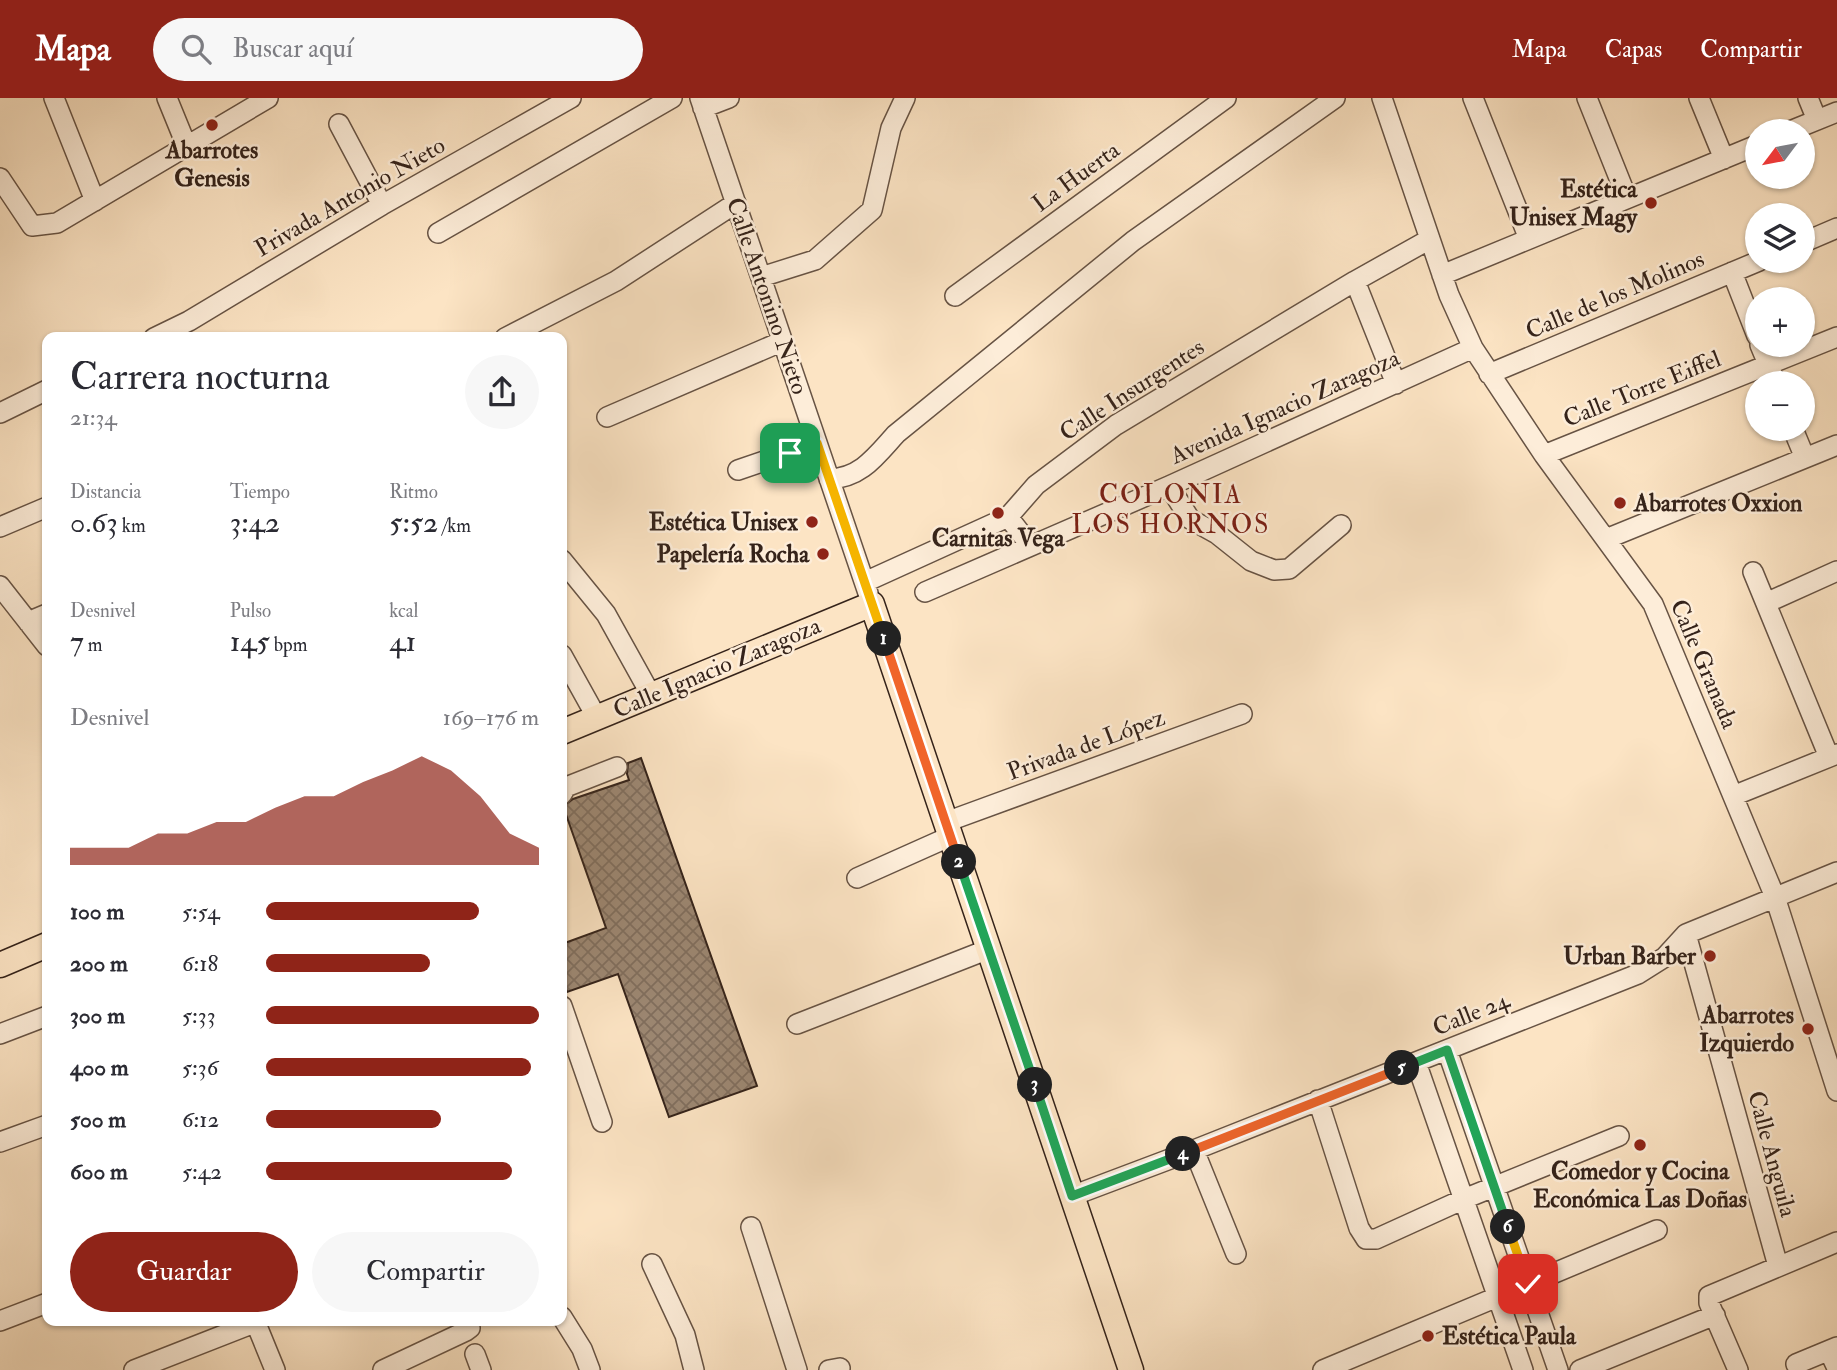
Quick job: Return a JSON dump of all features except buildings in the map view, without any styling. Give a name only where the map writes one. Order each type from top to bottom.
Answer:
[{"type":"main road","name":"Calle Ignacio Zaragoza","points":[[567,730],[651,695],[868,593]]},
{"type":"main road","name":"Calle Antonino Nieto","points":[[868,593],[1131,1370]]},
{"type":"main road","points":[[0,965],[42,947]]},
{"type":"street","points":[[54,98],[95,201]]},
{"type":"street","points":[[167,98],[187,147]]},
{"type":"street","points":[[0,178],[32,226],[57,223],[268,98]]},
{"type":"street","name":"Privada Antonio Nieto","points":[[166,332],[570,98]]},
{"type":"street","points":[[438,233],[672,98]]},
{"type":"street","points":[[701,103],[729,98]]},
{"type":"street","points":[[761,277],[815,260],[872,210],[891,128],[905,98]]},
{"type":"street","name":"La Huerta","points":[[955,296],[1226,98]]},
{"type":"street","points":[[830,479],[840,479],[862,471],[896,435],[1133,241],[1335,98]]},
{"type":"street","name":"Calle Granada","points":[[1382,98],[1449,295],[1473,348],[1544,455],[1653,604],[1775,897],[1837,1091]]},
{"type":"street","points":[[1473,98],[1529,239]]},
{"type":"street","points":[[1587,98],[1627,198]]},
{"type":"street","points":[[1699,98],[1724,159]]},
{"type":"street","points":[[1808,98],[1817,120],[1837,112]]},
{"type":"street","name":"Calle Antonino Nieto","points":[[701,103],[868,593]]},
{"type":"street","points":[[339,124],[382,205]]},
{"type":"street","points":[[1442,275],[1745,150]]},
{"type":"street","points":[[517,332],[615,281],[736,203]]},
{"type":"street","points":[[1815,237],[1837,228]]},
{"type":"street","name":"Calle Insurgentes","points":[[868,593],[1008,517],[1035,485],[1116,425],[1430,239]]},
{"type":"street","name":"Calle de los Molinos","points":[[1489,373],[1745,267]]},
{"type":"street","points":[[1732,272],[1745,305]]},
{"type":"street","points":[[1355,281],[1395,384]]},
{"type":"street","name":"Calle Torre Eiffel","points":[[1544,455],[1837,337]]},
{"type":"street","points":[[703,384],[784,345]]},
{"type":"street","points":[[607,417],[784,345]]},
{"type":"street","name":"Avenida Ignacio Zaragoza","points":[[925,592],[1169,486],[1473,348]]},
{"type":"street","points":[[1765,357],[1771,371]]},
{"type":"street","points":[[0,413],[42,392]]},
{"type":"street","points":[[1798,441],[1805,458]]},
{"type":"street","points":[[738,470],[817,443]]},
{"type":"street","points":[[1606,539],[1837,445]]},
{"type":"street","points":[[1169,486],[1190,519],[1217,534],[1251,561],[1274,570],[1289,569],[1341,525]]},
{"type":"street","points":[[0,527],[42,509]]},
{"type":"street","points":[[1008,517],[1030,545]]},
{"type":"street","points":[[567,566],[606,614],[651,695]]},
{"type":"street","points":[[1766,603],[1837,571]]},
{"type":"street","points":[[1733,796],[1833,756],[1753,572]]},
{"type":"street","points":[[0,586],[42,640]]},
{"type":"street","points":[[28,622],[42,616]]},
{"type":"street","points":[[567,664],[597,718]]},
{"type":"street","name":"Privada de López","points":[[857,878],[948,829],[1242,713]]},
{"type":"street","points":[[567,788],[617,767]]},
{"type":"street","name":"Calle 24","points":[[1072,1196],[1638,974],[1665,957],[1686,934],[1837,872]]},
{"type":"street","name":"Calle Anguila","points":[[1686,934],[1778,1266]]},
{"type":"street","points":[[797,1024],[989,949]]},
{"type":"street","points":[[0,1034],[42,1018]]},
{"type":"street","points":[[567,1020],[602,1122]]},
{"type":"street","points":[[1447,1050],[1558,1370]]},
{"type":"street","points":[[1416,1062],[1523,1370]]},
{"type":"street","points":[[1318,1100],[1359,1228],[1366,1239],[1376,1239],[1464,1199],[1619,1136]]},
{"type":"street","points":[[0,1142],[42,1127]]},
{"type":"street","points":[[1194,1150],[1236,1254]]},
{"type":"street","points":[[751,1227],[797,1370]]},
{"type":"street","points":[[1323,1370],[1657,1230]]},
{"type":"street","points":[[1580,1370],[1712,1306],[1778,1266],[1837,1242]]},
{"type":"street","points":[[652,1264],[685,1335],[696,1369]]},
{"type":"street","points":[[0,1321],[42,1305]]},
{"type":"street","points":[[1712,1306],[1738,1370]]},
{"type":"street","points":[[567,1325],[582,1349],[590,1370]]},
{"type":"street","points":[[134,1370],[247,1326]]},
{"type":"street","points":[[258,1326],[275,1370]]},
{"type":"street","points":[[383,1370],[416,1357],[466,1326]]},
{"type":"street","points":[[1796,1364],[1834,1355]]},
{"type":"place","name":"Abarrotes Genesis","points":[[212,125]]},
{"type":"place","name":"Estética Unisex Magy","points":[[1651,203]]},
{"type":"place","name":"Abarrotes Oxxion","points":[[1620,503]]},
{"type":"place","name":"Carnitas Vega","points":[[998,513]]},
{"type":"place","name":"Estética Unisex","points":[[812,522]]},
{"type":"place","name":"Papelería Rocha","points":[[823,554]]},
{"type":"place","name":"Urban Barber","points":[[1710,956]]},
{"type":"place","name":"Abarrotes Izquierdo","points":[[1808,1029]]},
{"type":"place","name":"Comedor y Cocina Económica Las Doñas","points":[[1640,1145]]},
{"type":"place","name":"Estética Paula","points":[[1428,1336]]},
{"type":"district","name":"COLONIA LOS HORNOS","points":[[1171,510]]},
{"type":"route","points":[[790,453],[817,443],[1072,1196],[1447,1050],[1528,1284]]}]
